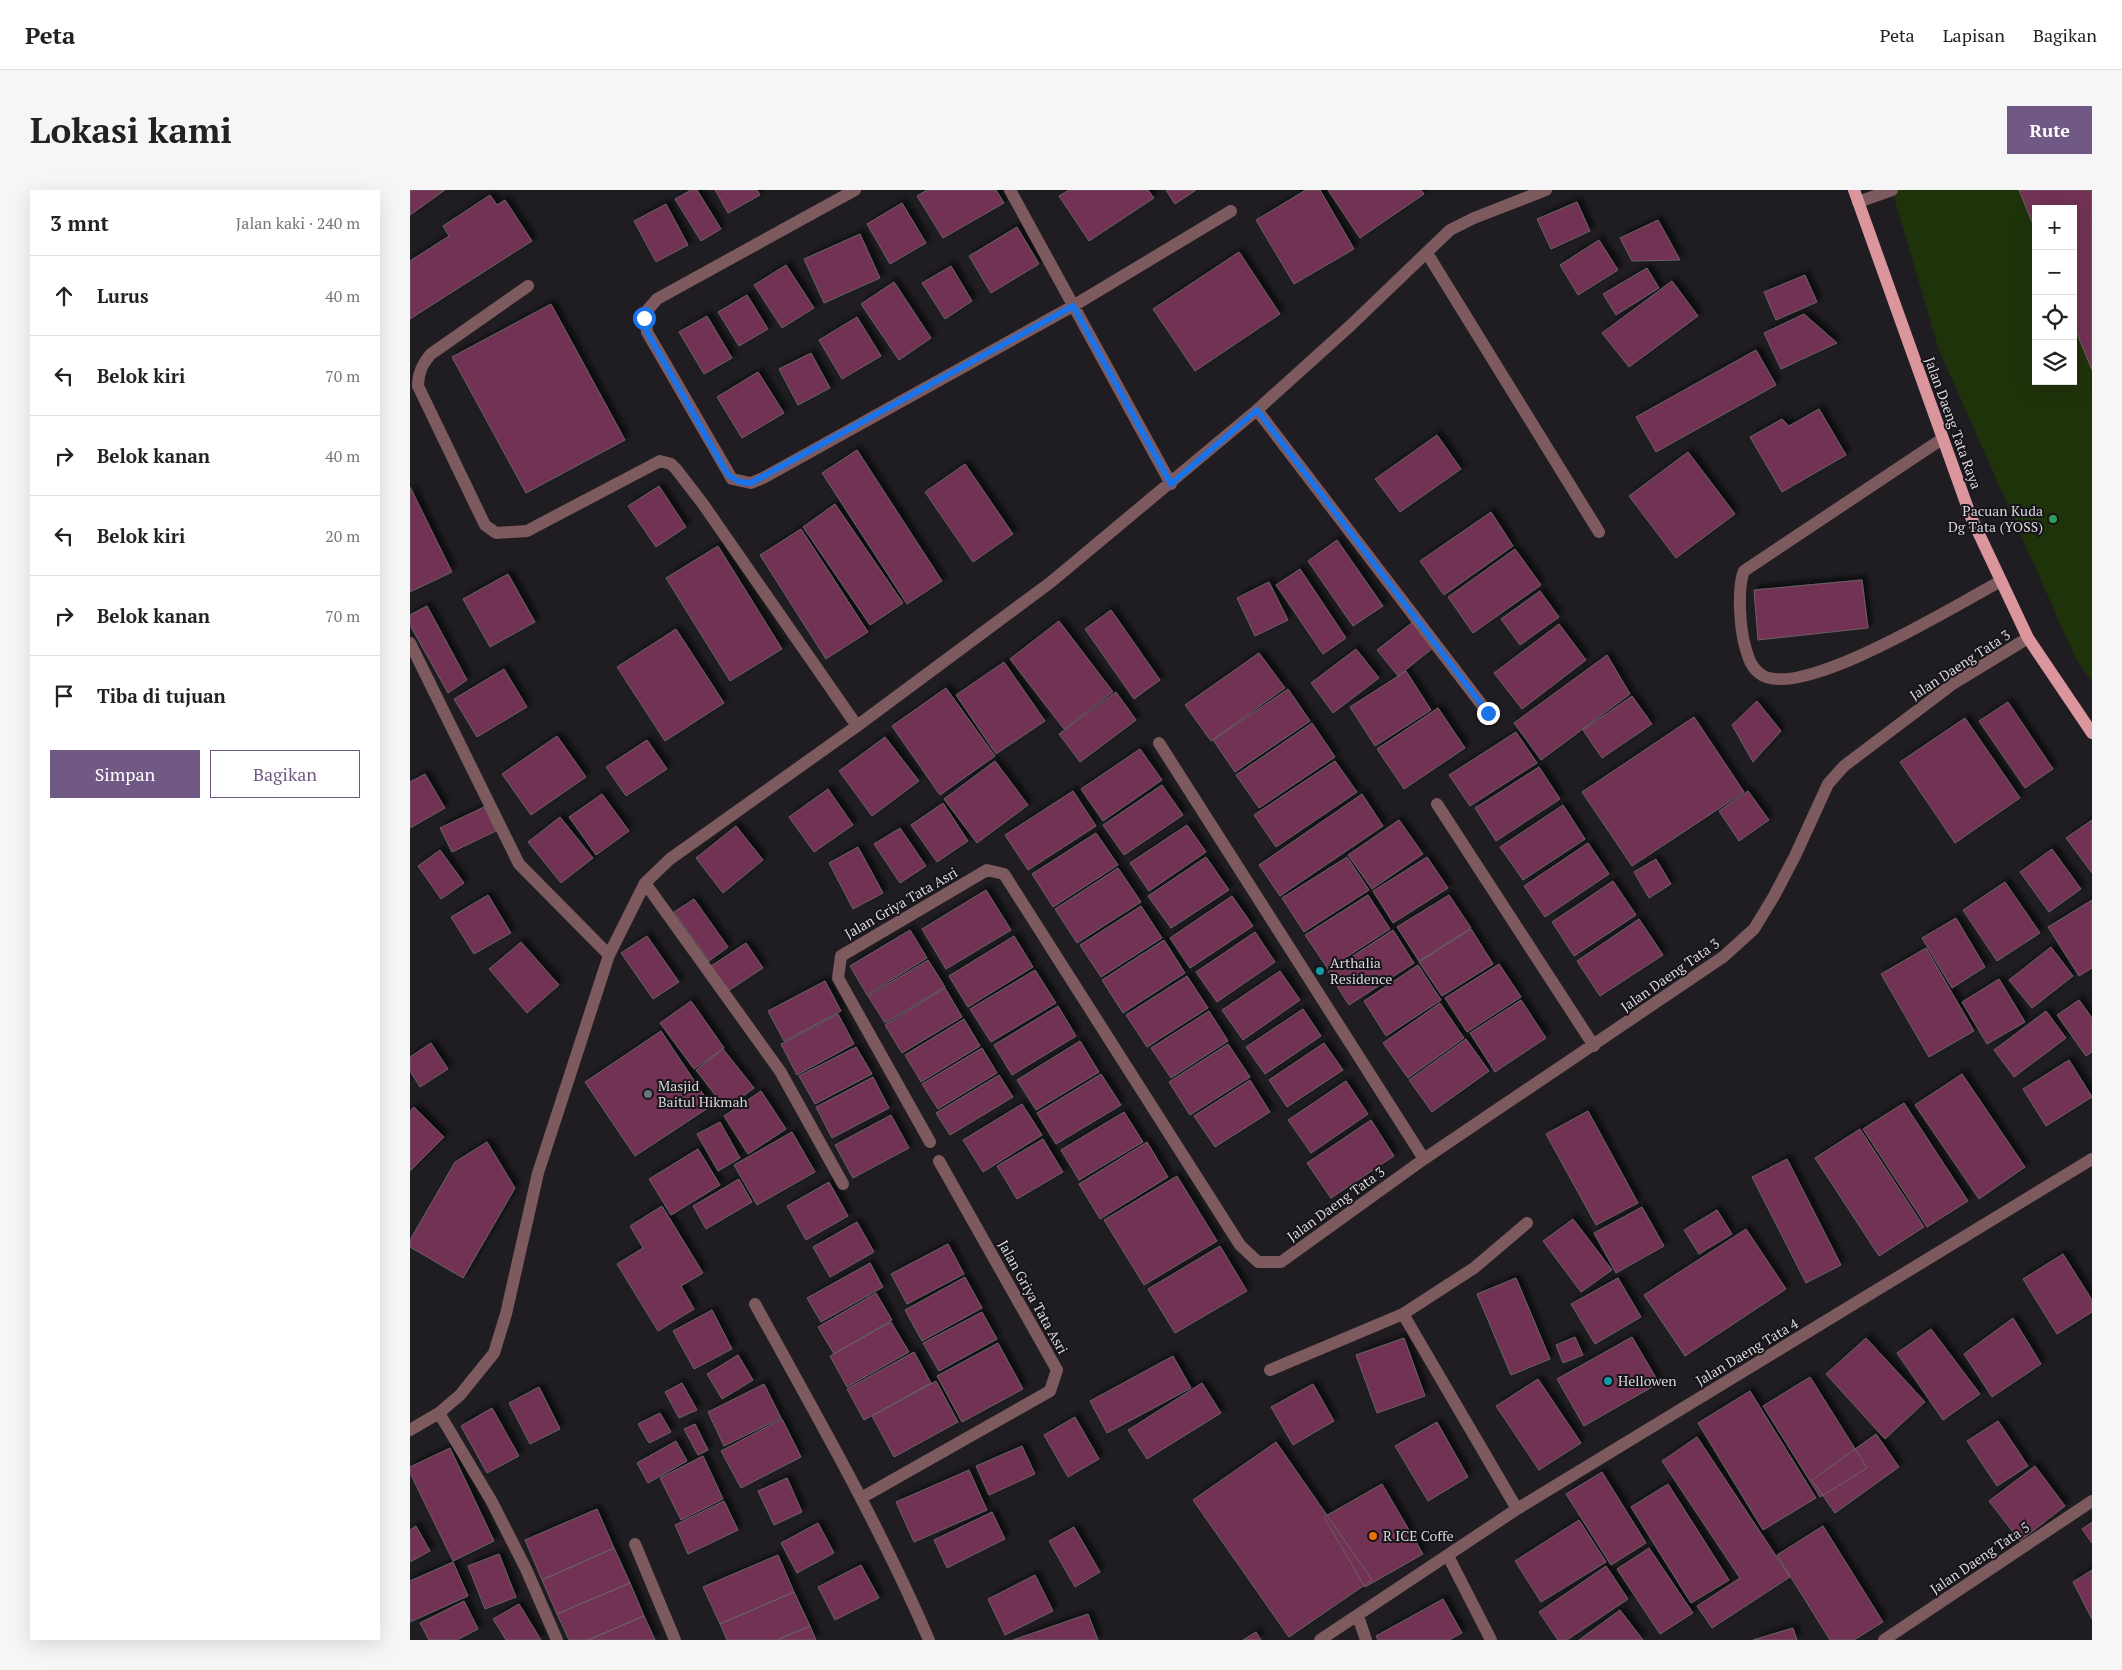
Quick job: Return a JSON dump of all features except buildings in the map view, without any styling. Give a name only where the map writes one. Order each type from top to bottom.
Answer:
[{"type":"main road","name":"Jalan Daeng Tata Raya","points":[[1856,196],[1971,517],[2028,638],[2092,733]]},
{"type":"street","points":[[855,190],[657,299],[644,313],[647,332],[732,479],[751,483],[763,478],[1073,306],[1231,211]]},
{"type":"street","points":[[1010,190],[1171,484]]},
{"type":"street","points":[[410,1430],[439,1413],[460,1395],[494,1353],[506,1314],[538,1173],[609,955],[645,883],[670,859],[857,726],[1051,582],[1171,484],[1257,410],[1450,230],[1474,218],[1546,190]]},
{"type":"street","points":[[1856,196],[1892,190]]},
{"type":"street","points":[[1427,253],[1599,532]]},
{"type":"street","points":[[528,286],[431,354],[418,376],[418,386],[485,524],[496,533],[528,531],[653,464],[660,461],[671,464],[702,504],[857,726]]},
{"type":"street","points":[[1257,410],[1488,713]]},
{"type":"street","points":[[1942,439],[1744,571],[1740,581],[1742,621],[1744,641],[1750,663],[1760,674],[1784,681],[1810,675],[1869,653],[2001,581]]},
{"type":"street","name":"Jalan Daeng Tata 3","points":[[1258,1262],[1280,1262],[1424,1159],[1594,1046],[1723,957],[1754,929],[1795,856],[1828,784],[1844,766],[1954,683],[2028,638]]},
{"type":"street","points":[[410,643],[519,864],[609,955]]},
{"type":"street","points":[[1160,743],[1424,1159]]},
{"type":"street","points":[[1437,804],[1594,1046]]},
{"type":"street","name":"Jalan Griya Tata Asri","points":[[930,1142],[838,978],[841,956],[987,870],[1004,874],[1240,1245],[1258,1262]]},
{"type":"street","points":[[645,883],[780,1071],[842,1184]]},
{"type":"street","name":"Jalan Daeng Tata 4","points":[[1320,1640],[1517,1509],[2092,1159]]},
{"type":"street","name":"Jalan Griya Tata Asri","points":[[861,1498],[1050,1391],[1057,1370],[940,1161]]},
{"type":"street","points":[[1270,1370],[1403,1314],[1474,1268],[1527,1223]]},
{"type":"street","points":[[755,1304],[902,1577],[929,1640]]},
{"type":"street","points":[[1403,1314],[1517,1509]]},
{"type":"street","points":[[439,1413],[492,1502],[557,1640]]},
{"type":"street","name":"Jalan Daeng Tata 5","points":[[1884,1640],[2092,1501]]},
{"type":"street","points":[[635,1544],[675,1640]]},
{"type":"street","points":[[1448,1556],[1492,1640]]},
{"type":"street","points":[[1358,1616],[1366,1640]]},
{"type":"green space","name":"Pacuan Kuda Dg Tata (YOSS)","points":[[1892,190],[2092,190],[2092,682],[2075,657],[1939,350]]},
{"type":"place","name":"Pacuan Kuda Dg Tata (YOSS)","points":[[2053,519]]},
{"type":"place","name":"Arthalia Residence","points":[[1320,971]]},
{"type":"place","name":"Masjid Baitul Hikmah","points":[[648,1094]]},
{"type":"place","name":"Hellowen","points":[[1608,1381]]},
{"type":"place","name":"R ICE Coffe","points":[[1373,1536]]},
{"type":"route","points":[[644,318],[647,332],[728,475],[740,482],[751,483],[1073,306],[1171,484],[1257,410],[1488,713]]}]
